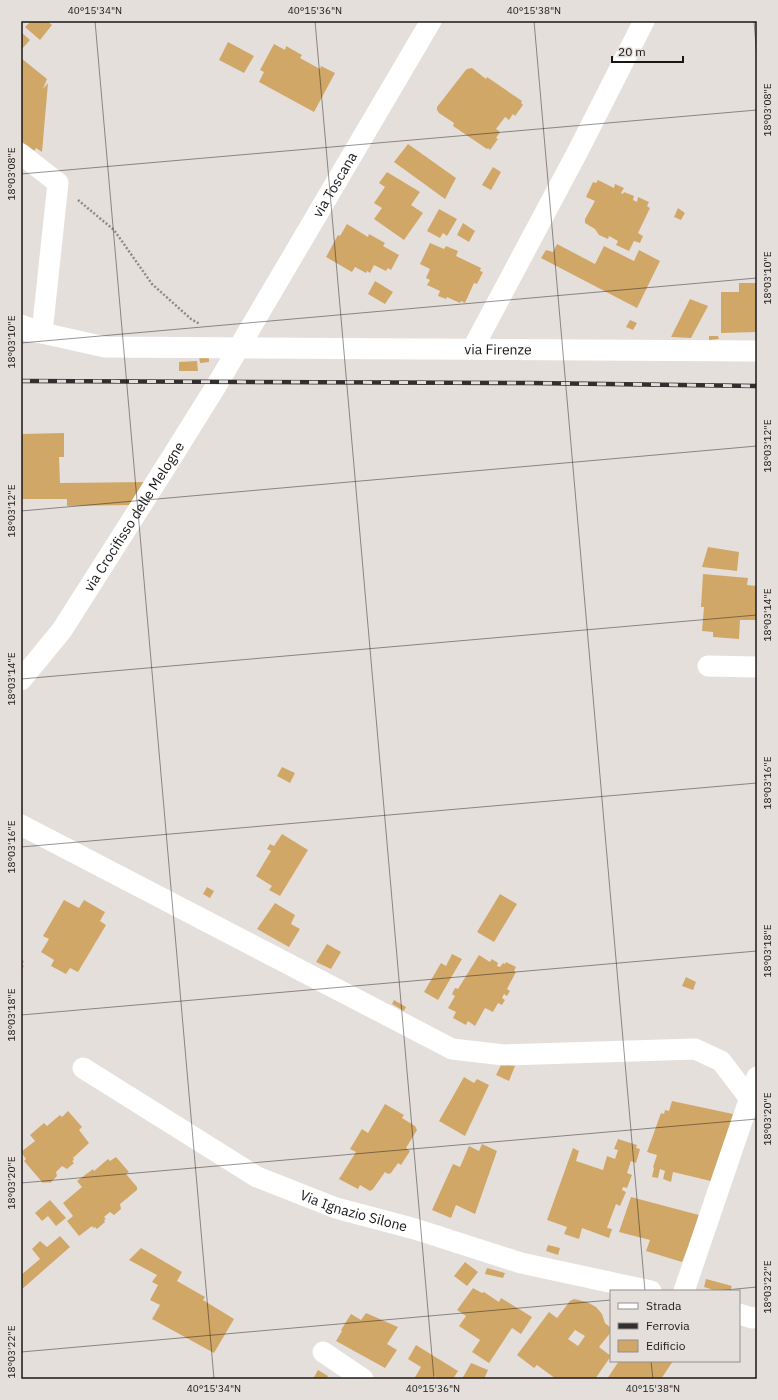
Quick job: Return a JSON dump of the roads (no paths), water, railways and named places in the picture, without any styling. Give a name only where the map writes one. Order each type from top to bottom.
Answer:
[{"type":"street","name":"via Toscana","points":[[238,347],[431,21]]},
{"type":"street","points":[[473,348],[578,151],[644,21]]},
{"type":"street","points":[[21,154],[58,184],[42,333]]},
{"type":"street","points":[[21,325],[42,333]]},
{"type":"street","points":[[21,330],[42,333]]},
{"type":"street","name":"via Firenze","points":[[42,333],[105,347],[473,348],[757,351]]},
{"type":"street","name":"via Crocifisso delle Melogne","points":[[21,680],[62,630],[170,460],[238,347]]},
{"type":"street","points":[[708,666],[757,667]]},
{"type":"street","points":[[21,825],[452,1049],[504,1055],[695,1049],[721,1061],[750,1099]]},
{"type":"street","name":"Via Ignazio Silone","points":[[83,1068],[257,1177],[336,1208],[415,1229],[521,1263],[647,1290]]},
{"type":"street","points":[[684,1290],[757,1077]]},
{"type":"street","points":[[740,1314],[752,1318],[757,1317]]},
{"type":"street","points":[[323,1352],[364,1379]]},
{"type":"railway","points":[[21,381],[530,383],[757,386]]}]
